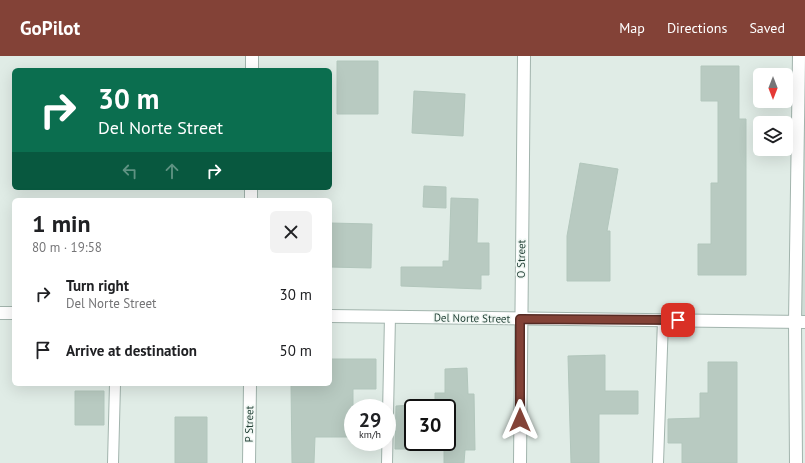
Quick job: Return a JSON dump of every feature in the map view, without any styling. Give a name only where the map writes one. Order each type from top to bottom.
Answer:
[{"type":"street","points":[[252,56],[252,68]]},
{"type":"street","name":"O Street","points":[[520,463],[520,319],[524,56]]},
{"type":"street","points":[[796,463],[800,322],[799,56]]},
{"type":"street","points":[[0,313],[12,313]]},
{"type":"street","name":"Del Norte Street","points":[[332,316],[800,322]]},
{"type":"street","name":"P Street","points":[[249,463],[250,386]]},
{"type":"lane","points":[[387,463],[390,316]]},
{"type":"lane","points":[[658,463],[663,320]]},
{"type":"lane","points":[[113,463],[115,386]]},
{"type":"shaded area","points":[[799,56],[805,56],[805,322],[795,322]]},
{"type":"building","points":[[337,61],[378,61],[378,114],[337,114]]},
{"type":"building","points":[[701,66],[739,66],[739,119],[746,119],[746,275],[698,275],[698,244],[711,244],[711,183],[718,183],[718,101],[701,101]]},
{"type":"building","points":[[414,91],[465,94],[463,136],[412,133]]},
{"type":"building","points":[[580,163],[618,169],[607,231],[610,231],[610,281],[567,281],[567,236]]},
{"type":"building","points":[[424,186],[446,187],[446,208],[423,207]]},
{"type":"building","points":[[451,198],[478,199],[477,243],[489,243],[489,275],[481,275],[481,289],[401,286],[401,267],[443,267],[443,261],[449,261]]},
{"type":"building","points":[[332,223],[372,224],[371,268],[332,267]]},
{"type":"building","points":[[605,355],[605,391],[638,391],[638,414],[599,414],[599,463],[571,463],[568,356]]},
{"type":"building","points":[[332,359],[376,359],[376,389],[353,389],[353,399],[344,399],[344,437],[315,437],[314,463],[292,463],[291,386],[332,386]]},
{"type":"building","points":[[708,362],[737,362],[737,463],[682,463],[682,443],[668,443],[668,419],[700,418],[700,393],[708,393]]},
{"type":"building","points":[[467,368],[468,394],[474,394],[475,450],[465,450],[464,463],[444,463],[444,451],[456,451],[456,399],[435,399],[435,393],[445,393],[445,369]]},
{"type":"building","points":[[75,391],[104,391],[104,425],[75,425]]},
{"type":"building","points":[[396,406],[404,406],[404,449],[396,449]]},
{"type":"building","points":[[175,417],[207,417],[207,463],[175,463]]},
{"type":"route","points":[[520,420],[520,319],[678,320]]}]
